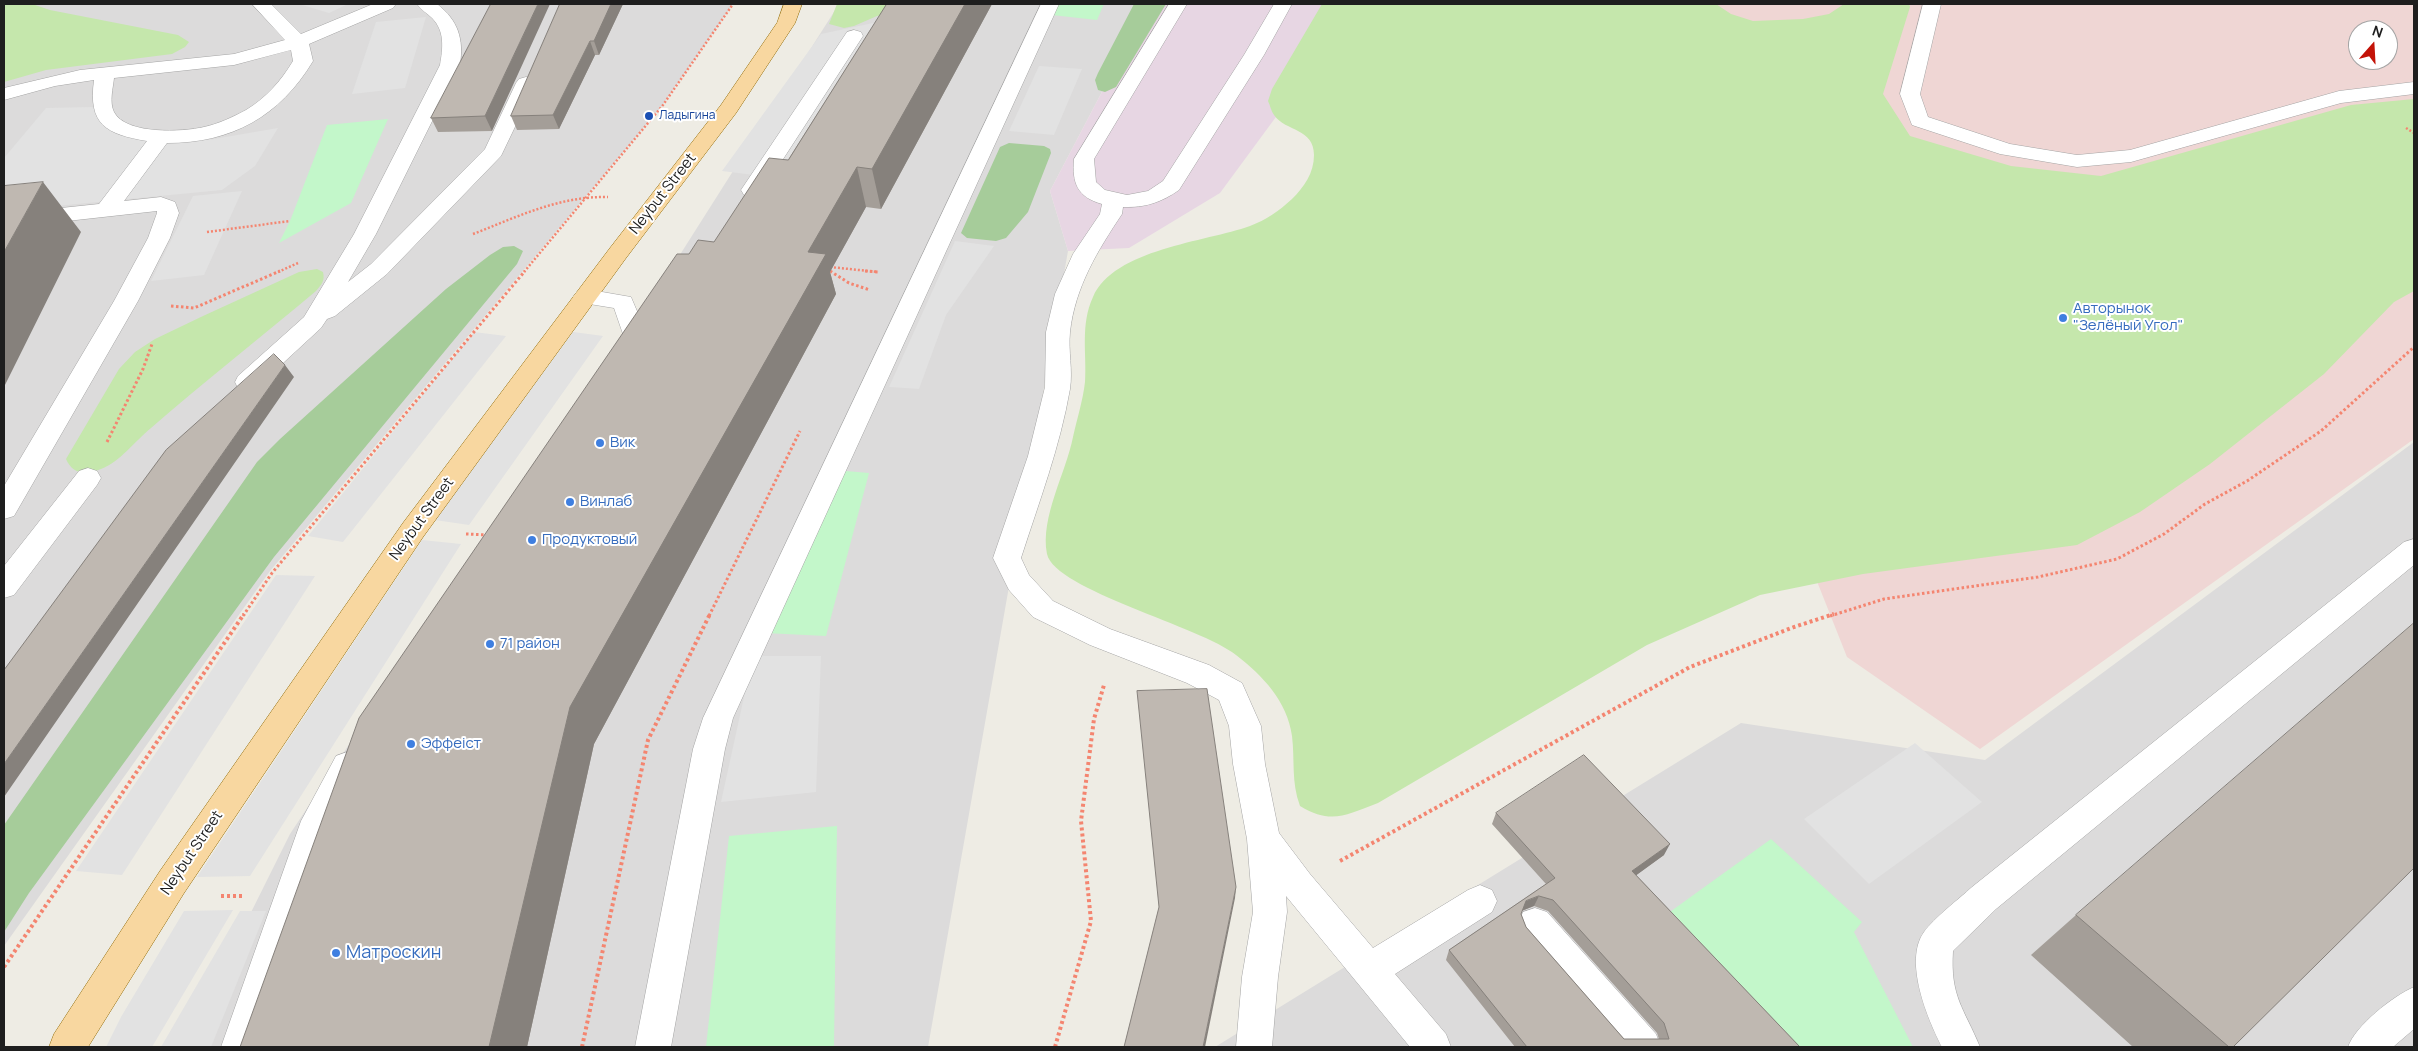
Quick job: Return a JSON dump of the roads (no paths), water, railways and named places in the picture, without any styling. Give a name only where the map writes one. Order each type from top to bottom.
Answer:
[{"type":"main road","name":"Neybut Street","points":[[67,1047],[163,896],[413,530],[585,297],[729,109],[786,23],[793,4]]},
{"type":"street","points":[[105,73],[102,108],[114,126],[139,134],[161,137],[187,136],[219,130],[246,118],[278,97],[293,79],[303,62],[299,43],[260,4]]},
{"type":"street","points":[[4,94],[33,84],[105,73],[211,63],[259,55],[299,43],[387,4]]},
{"type":"street","points":[[313,322],[365,234],[450,65],[454,43],[446,23],[438,12],[426,4]]},
{"type":"street","points":[[653,1047],[709,749],[718,718],[763,617],[920,288],[1050,4]]},
{"type":"street","points":[[1178,4],[1084,159],[1084,181],[1095,194],[1114,200],[1136,200],[1157,196],[1171,184],[1254,55],[1284,4]]},
{"type":"street","points":[[1932,4],[1910,94],[1919,121],[2007,150],[2077,160],[2131,156],[2339,96],[2414,88]]},
{"type":"street","points":[[742,204],[854,36]]},
{"type":"street","points":[[232,395],[313,322],[379,269],[494,152],[532,67]]},
{"type":"street","points":[[107,209],[161,137]]},
{"type":"street","points":[[1114,200],[1111,214],[1084,254],[1067,294],[1058,332],[1058,387],[1041,456],[1007,558],[1019,582],[1043,608],[1117,644],[1198,674],[1231,692],[1245,726],[1249,764],[1264,839],[1270,912],[1260,977],[1254,1047]]},
{"type":"street","points":[[4,222],[161,204],[166,207],[168,213],[159,238],[126,301],[4,509]]},
{"type":"street","points":[[585,297],[633,302],[636,337],[609,377]]},
{"type":"street","points":[[4,587],[88,478]]},
{"type":"street","points":[[1962,1047],[1937,1000],[1933,968],[1936,944],[1984,898],[2414,550]]},
{"type":"street","points":[[239,1047],[317,821],[360,748]]},
{"type":"street","points":[[1264,839],[1298,885],[1433,1047]]},
{"type":"street","points":[[1369,970],[1480,902]]},
{"type":"street","points":[[1535,924],[1643,1047]]},
{"type":"street","points":[[2366,1047],[2414,1006]]},
{"type":"place","name":"Ладыгина","points":[[649,116]]},
{"type":"place","name":"Авторынок \"Зелёный Угол\"","points":[[2063,318]]},
{"type":"place","name":"Вик","points":[[600,443]]},
{"type":"place","name":"Винлаб","points":[[570,502]]},
{"type":"place","name":"Продуктовый","points":[[532,540]]},
{"type":"place","name":"71 район","points":[[490,644]]},
{"type":"place","name":"Эффеiст","points":[[411,744]]},
{"type":"place","name":"Матроскин","points":[[336,953]]}]
